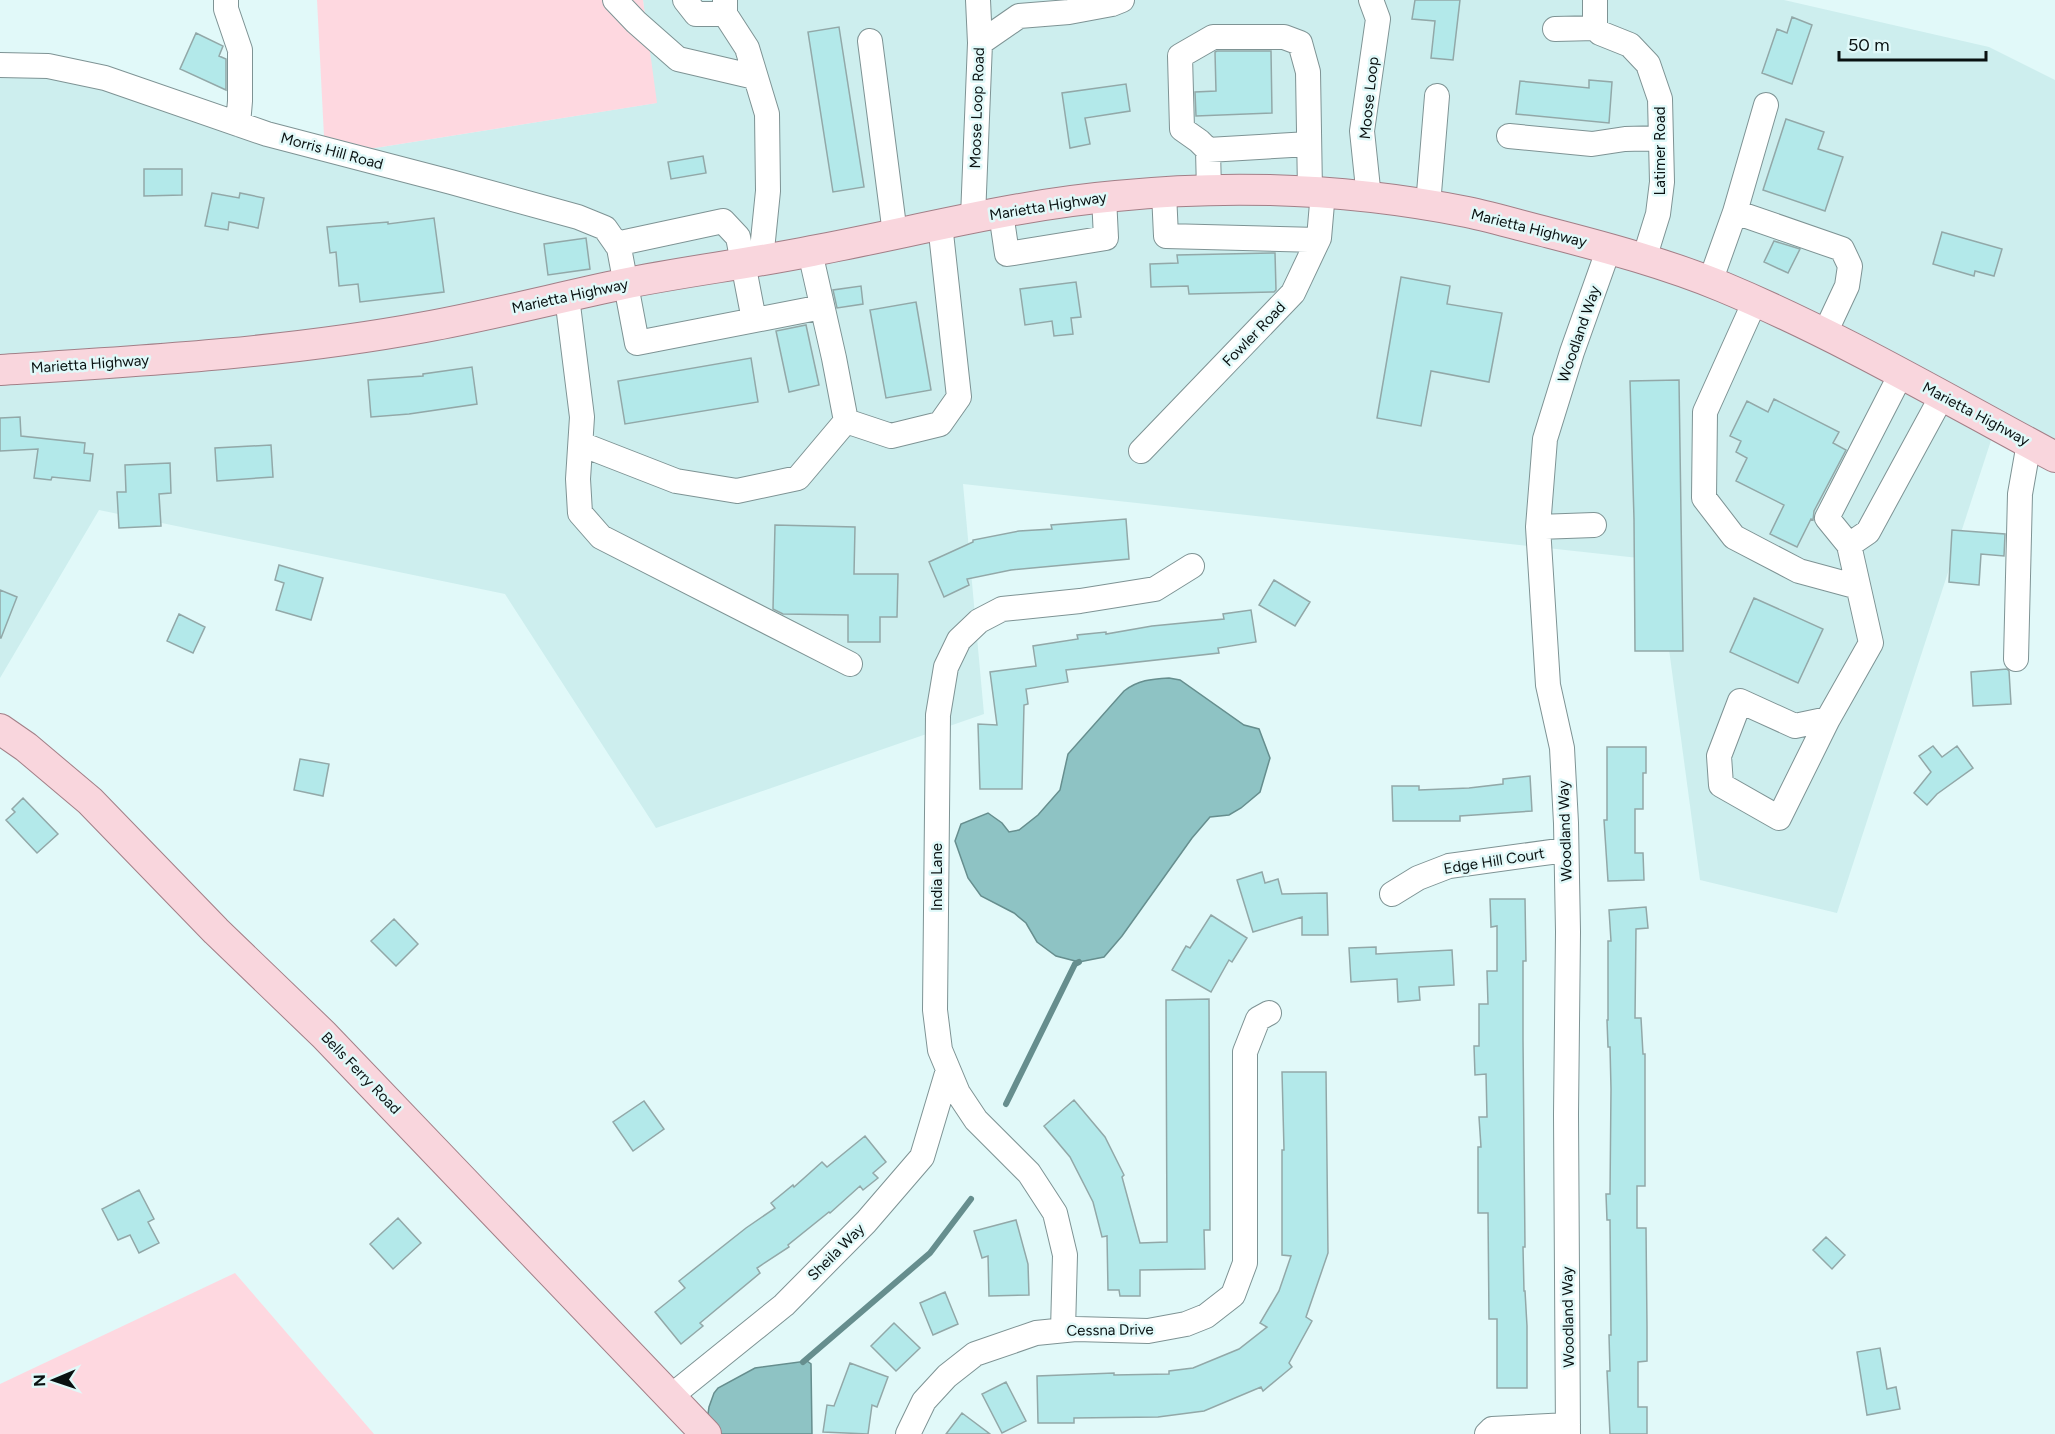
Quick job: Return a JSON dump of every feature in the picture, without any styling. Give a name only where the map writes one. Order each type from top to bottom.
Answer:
[{"type":"main road","name":"Marietta Highway","points":[[0,370],[240,352],[327,342],[421,328],[627,283],[810,252],[987,215],[1104,197],[1279,189],[1428,205],[1472,213],[1644,259],[1710,282],[1825,333],[2055,457]]},
{"type":"main road","name":"Bells Ferry Road","points":[[6,741],[90,801],[216,931],[324,1035],[706,1434]]},
{"type":"street","points":[[226,0],[226,9],[240,50],[238,124]]},
{"type":"street","points":[[615,0],[678,59],[755,76]]},
{"type":"street","points":[[685,0],[696,14],[725,7],[747,48],[767,114],[768,191],[752,262],[754,320],[822,307]]},
{"type":"street","name":"Moose Loop Road","points":[[978,0],[987,215],[1007,254],[1106,237],[1104,197]]},
{"type":"street","points":[[980,43],[1019,16],[1069,12],[1122,0]]},
{"type":"street","name":"Moose Loop","points":[[1369,198],[1362,131],[1378,19],[1371,0]]},
{"type":"street","points":[[1555,29],[1595,28],[1594,0]]},
{"type":"street","name":"Latimer Road","points":[[1595,28],[1600,33],[1630,45],[1648,64],[1660,99],[1662,182],[1658,214],[1644,259]]},
{"type":"street","points":[[1213,37],[1284,37],[1300,43],[1308,72],[1309,144],[1209,150],[1182,129],[1180,56],[1213,37]]},
{"type":"street","points":[[870,41],[895,234]]},
{"type":"street","name":"Morris Hill Road","points":[[0,65],[48,66],[105,78],[238,124],[356,159],[578,217],[605,228],[619,248],[637,343],[754,320]]},
{"type":"street","points":[[1428,205],[1437,96]]},
{"type":"street","points":[[1710,282],[1735,212],[1766,105]]},
{"type":"street","points":[[1509,136],[1592,144],[1625,139],[1660,138]]},
{"type":"street","name":"Fowler Road","points":[[1141,451],[1293,293],[1318,240],[1316,192],[1309,144]]},
{"type":"street","points":[[1209,150],[1209,191]]},
{"type":"street","points":[[1164,194],[1166,236],[1318,240]]},
{"type":"street","points":[[1735,212],[1842,249],[1850,266],[1847,286],[1825,333]]},
{"type":"street","points":[[616,244],[723,222],[738,237],[752,262]]},
{"type":"street","points":[[846,422],[891,436],[940,424],[959,397],[940,224]]},
{"type":"street","name":"Woodland Way","points":[[1487,1434],[1492,1430],[1568,1430],[1566,850],[1562,748],[1548,685],[1538,527],[1545,440],[1572,352],[1609,248]]},
{"type":"street","points":[[810,252],[846,422]]},
{"type":"street","points":[[567,297],[582,417],[580,513],[601,537],[850,664]]},
{"type":"street","points":[[1755,301],[1706,412],[1704,498],[1734,537],[1799,571],[1858,587]]},
{"type":"street","points":[[0,358],[31,368]]},
{"type":"street","points":[[1828,718],[1795,726],[1740,701],[1719,756],[1721,785],[1779,818],[1828,718],[1871,643],[1849,545],[1827,518],[1901,374]]},
{"type":"street","points":[[1849,545],[1868,532],[1942,396]]},
{"type":"street","points":[[581,444],[676,481],[737,491],[798,478],[846,422]]},
{"type":"street","points":[[2016,659],[2020,494],[2029,443]]},
{"type":"street","points":[[1538,527],[1593,525]]},
{"type":"street","name":"India Lane","points":[[1063,1330],[1065,1256],[1055,1214],[1029,1173],[976,1120],[958,1093],[940,1050],[936,1010],[939,715],[946,667],[959,640],[979,621],[1002,609],[1080,601],[1155,588],[1192,566]]},
{"type":"street","name":"Edge Hill Court","points":[[1392,894],[1418,878],[1449,866],[1566,850]]},
{"type":"street","name":"Cessna Drive","points":[[908,1434],[924,1401],[947,1376],[975,1354],[1036,1333],[1063,1330],[1148,1331],[1186,1324],[1206,1316],[1233,1295],[1245,1263],[1245,1052],[1258,1019],[1269,1013]]},
{"type":"street","name":"Sheila Way","points":[[670,1397],[784,1305],[866,1222],[922,1157],[948,1070]]},
{"type":"shaded area","points":[[317,0],[643,0],[657,103],[325,156]]},
{"type":"shaded area","points":[[643,0],[1784,0],[1989,47],[2055,80],[2055,449],[1998,419],[1837,913],[1700,880],[1657,560],[963,484],[984,714],[656,828],[505,594],[99,510],[0,678],[0,68],[201,107],[325,156],[656,103]]},
{"type":"shaded area","points":[[1169,678],[1180,680],[1244,725],[1259,729],[1270,758],[1260,792],[1229,815],[1210,817],[1104,957],[1079,962],[1056,956],[1037,942],[1026,923],[1014,913],[981,896],[968,878],[955,841],[961,824],[988,813],[1002,823],[1009,832],[1019,830],[1038,815],[1060,790],[1068,754],[1124,691],[1134,684]]},
{"type":"shaded area","points":[[235,1273],[374,1434],[0,1434],[0,1384]]},
{"type":"shaded area","points":[[807,1361],[811,1364],[812,1434],[705,1434],[709,1407],[718,1388],[755,1368]]},
{"type":"building","points":[[1415,0],[1460,0],[1453,60],[1431,58],[1435,21],[1412,19]]},
{"type":"building","points":[[1792,17],[1812,25],[1792,84],[1762,73],[1777,29],[1787,33]]},
{"type":"building","points":[[839,27],[864,187],[833,192],[808,32]]},
{"type":"building","points":[[196,33],[223,46],[219,56],[226,59],[226,90],[180,69]]},
{"type":"building","points":[[1271,51],[1272,113],[1196,116],[1195,92],[1216,91],[1215,52]]},
{"type":"building","points":[[1589,80],[1612,82],[1609,123],[1516,114],[1520,81],[1589,88]]},
{"type":"building","points":[[1126,84],[1130,111],[1085,118],[1090,144],[1070,148],[1062,93]]},
{"type":"building","points":[[1786,119],[1824,132],[1818,149],[1843,157],[1825,211],[1763,190]]},
{"type":"building","points":[[703,156],[706,173],[671,179],[668,162]]},
{"type":"building","points":[[144,169],[182,169],[182,195],[144,196]]},
{"type":"building","points":[[212,193],[239,198],[240,193],[264,198],[258,228],[229,222],[228,230],[205,226]]},
{"type":"building","points":[[434,218],[444,292],[360,302],[358,284],[339,286],[336,252],[330,253],[327,227],[388,222],[388,224]]},
{"type":"building","points":[[1942,232],[2002,249],[1994,276],[1975,271],[1974,276],[1933,264]]},
{"type":"building","points":[[586,238],[590,269],[548,275],[544,244]]},
{"type":"building","points":[[1774,241],[1800,249],[1788,273],[1764,262]]},
{"type":"building","points":[[1275,253],[1276,290],[1274,292],[1189,294],[1188,286],[1151,287],[1150,264],[1178,263],[1177,255]]},
{"type":"building","points":[[1401,277],[1450,286],[1447,304],[1502,313],[1489,382],[1431,371],[1421,426],[1377,418]]},
{"type":"building","points":[[1076,282],[1081,317],[1071,318],[1073,334],[1054,336],[1052,321],[1025,325],[1020,289]]},
{"type":"building","points":[[861,286],[863,304],[837,308],[833,290]]},
{"type":"building","points":[[916,302],[931,390],[886,398],[870,310]]},
{"type":"building","points":[[806,325],[819,385],[789,392],[776,331]]},
{"type":"building","points":[[751,358],[758,402],[625,424],[618,381]]},
{"type":"building","points":[[472,367],[477,404],[371,417],[368,380],[423,376],[423,374]]},
{"type":"building","points":[[1679,380],[1683,651],[1635,651],[1630,381]]},
{"type":"building","points":[[1774,399],[1839,432],[1833,443],[1846,450],[1814,511],[1813,520],[1811,519],[1797,547],[1770,534],[1784,505],[1736,481],[1747,458],[1736,452],[1741,441],[1730,436],[1747,401],[1768,412]]},
{"type":"building","points":[[20,417],[21,436],[85,443],[84,453],[93,454],[90,481],[52,477],[51,480],[34,478],[38,449],[0,451],[0,418]]},
{"type":"building","points":[[271,445],[273,477],[217,481],[215,448]]},
{"type":"building","points":[[170,463],[171,493],[159,494],[161,526],[119,528],[117,492],[126,492],[125,465]]},
{"type":"building","points":[[1126,519],[1129,559],[1011,570],[967,579],[969,585],[944,597],[929,562],[973,540],[1019,531],[1052,529],[1051,525]]},
{"type":"building","points":[[775,525],[855,527],[854,574],[898,574],[897,617],[880,617],[880,642],[848,642],[848,615],[783,614],[773,609]]},
{"type":"building","points":[[1952,530],[2005,534],[2004,556],[1981,554],[1979,585],[1949,582]]},
{"type":"building","points":[[279,565],[323,578],[311,620],[276,610],[284,583],[275,580]]},
{"type":"building","points":[[1274,580],[1310,602],[1295,626],[1259,605]]},
{"type":"building","points":[[0,590],[17,597],[1,638],[0,638]]},
{"type":"building","points":[[1754,598],[1823,629],[1798,683],[1730,652]]},
{"type":"building","points":[[1251,610],[1256,642],[1218,648],[1219,653],[1066,670],[1068,682],[1026,689],[1028,704],[1024,705],[1022,789],[980,789],[978,724],[997,725],[990,672],[1036,666],[1033,646],[1078,639],[1077,635],[1106,632],[1106,634],[1152,626],[1224,619],[1223,614]]},
{"type":"building","points":[[179,614],[205,627],[193,653],[167,641]]},
{"type":"building","points":[[2007,669],[2011,704],[1973,706],[1971,672]]},
{"type":"building","points":[[1933,746],[1942,757],[1957,746],[1973,768],[1937,794],[1927,805],[1914,793],[1931,772],[1919,756]]},
{"type":"building","points":[[1607,747],[1646,747],[1643,809],[1635,809],[1635,853],[1643,853],[1644,880],[1608,881],[1604,820],[1607,820]]},
{"type":"building","points":[[300,759],[329,764],[323,796],[294,790]]},
{"type":"building","points":[[1530,776],[1532,811],[1460,816],[1460,821],[1393,821],[1392,786],[1419,786],[1419,790],[1469,788],[1503,784],[1503,779]]},
{"type":"building","points":[[23,798],[58,834],[37,853],[6,820],[15,812],[12,809]]},
{"type":"building","points":[[1262,872],[1265,883],[1278,879],[1282,894],[1327,893],[1328,935],[1302,935],[1302,917],[1253,932],[1237,880]]},
{"type":"building","points":[[1490,899],[1525,899],[1526,961],[1523,961],[1523,1040],[1525,1247],[1523,1247],[1527,1388],[1497,1388],[1497,1319],[1489,1319],[1488,1213],[1478,1213],[1478,1147],[1481,1147],[1479,1117],[1487,1117],[1486,1074],[1475,1075],[1474,1046],[1479,1046],[1479,1004],[1488,1004],[1487,971],[1497,971],[1497,926],[1491,927]]},
{"type":"building","points":[[1646,907],[1648,928],[1636,929],[1635,1018],[1641,1018],[1643,1054],[1645,1054],[1645,1186],[1637,1186],[1637,1228],[1646,1228],[1647,1361],[1638,1362],[1638,1407],[1647,1407],[1647,1434],[1610,1434],[1607,1371],[1610,1371],[1609,1335],[1611,1335],[1610,1220],[1607,1220],[1606,1194],[1610,1194],[1611,1089],[1607,1020],[1608,941],[1611,941],[1609,910]]},
{"type":"building","points":[[1211,915],[1247,938],[1232,962],[1229,960],[1211,992],[1172,970],[1186,946],[1190,948]]},
{"type":"building","points":[[394,919],[418,944],[396,966],[371,941]]},
{"type":"building","points":[[1376,947],[1376,954],[1452,950],[1454,985],[1419,987],[1420,1000],[1398,1002],[1397,979],[1351,982],[1349,948]]},
{"type":"building","points":[[1209,999],[1210,1230],[1204,1230],[1205,1269],[1140,1270],[1140,1296],[1120,1296],[1119,1290],[1108,1290],[1107,1236],[1102,1237],[1093,1202],[1070,1157],[1044,1126],[1074,1100],[1105,1137],[1124,1175],[1122,1177],[1140,1243],[1167,1242],[1166,1000]]},
{"type":"building","points":[[1282,1072],[1326,1072],[1328,1253],[1306,1317],[1312,1321],[1289,1363],[1292,1367],[1263,1391],[1261,1387],[1204,1411],[1158,1417],[1074,1418],[1074,1423],[1038,1423],[1037,1376],[1114,1373],[1114,1375],[1169,1374],[1169,1371],[1193,1368],[1239,1349],[1267,1327],[1260,1323],[1279,1291],[1291,1256],[1282,1255],[1282,1150],[1284,1150]]},
{"type":"building","points":[[644,1101],[664,1129],[633,1151],[613,1122]]},
{"type":"building","points":[[865,1136],[886,1162],[873,1173],[878,1178],[863,1190],[860,1186],[830,1213],[788,1245],[789,1247],[757,1268],[760,1273],[700,1323],[703,1326],[681,1344],[655,1312],[685,1288],[679,1281],[775,1208],[771,1203],[793,1185],[794,1187],[822,1162],[827,1167]]},
{"type":"building","points":[[139,1190],[154,1219],[148,1222],[159,1243],[139,1253],[130,1235],[118,1240],[102,1209]]},
{"type":"building","points":[[398,1218],[421,1243],[393,1269],[370,1244]]},
{"type":"building","points":[[1016,1220],[1028,1264],[1029,1295],[989,1296],[988,1256],[982,1258],[974,1231]]},
{"type":"building","points":[[1826,1237],[1845,1255],[1832,1269],[1813,1250]]},
{"type":"building","points":[[945,1292],[958,1324],[933,1335],[920,1303]]},
{"type":"building","points":[[894,1323],[920,1348],[896,1371],[871,1346]]},
{"type":"building","points":[[1880,1348],[1887,1389],[1896,1387],[1900,1409],[1867,1415],[1857,1352]]},
{"type":"building","points":[[850,1363],[888,1377],[877,1407],[872,1405],[868,1434],[823,1432],[827,1405],[834,1406]]},
{"type":"building","points":[[1006,1382],[1026,1421],[1002,1433],[982,1394]]},
{"type":"building","points":[[962,1413],[990,1434],[946,1434]]},
{"type":"waterway","points":[[1006,1104],[1075,964],[1079,962]]},
{"type":"waterway","points":[[803,1362],[930,1253],[971,1199]]}]
